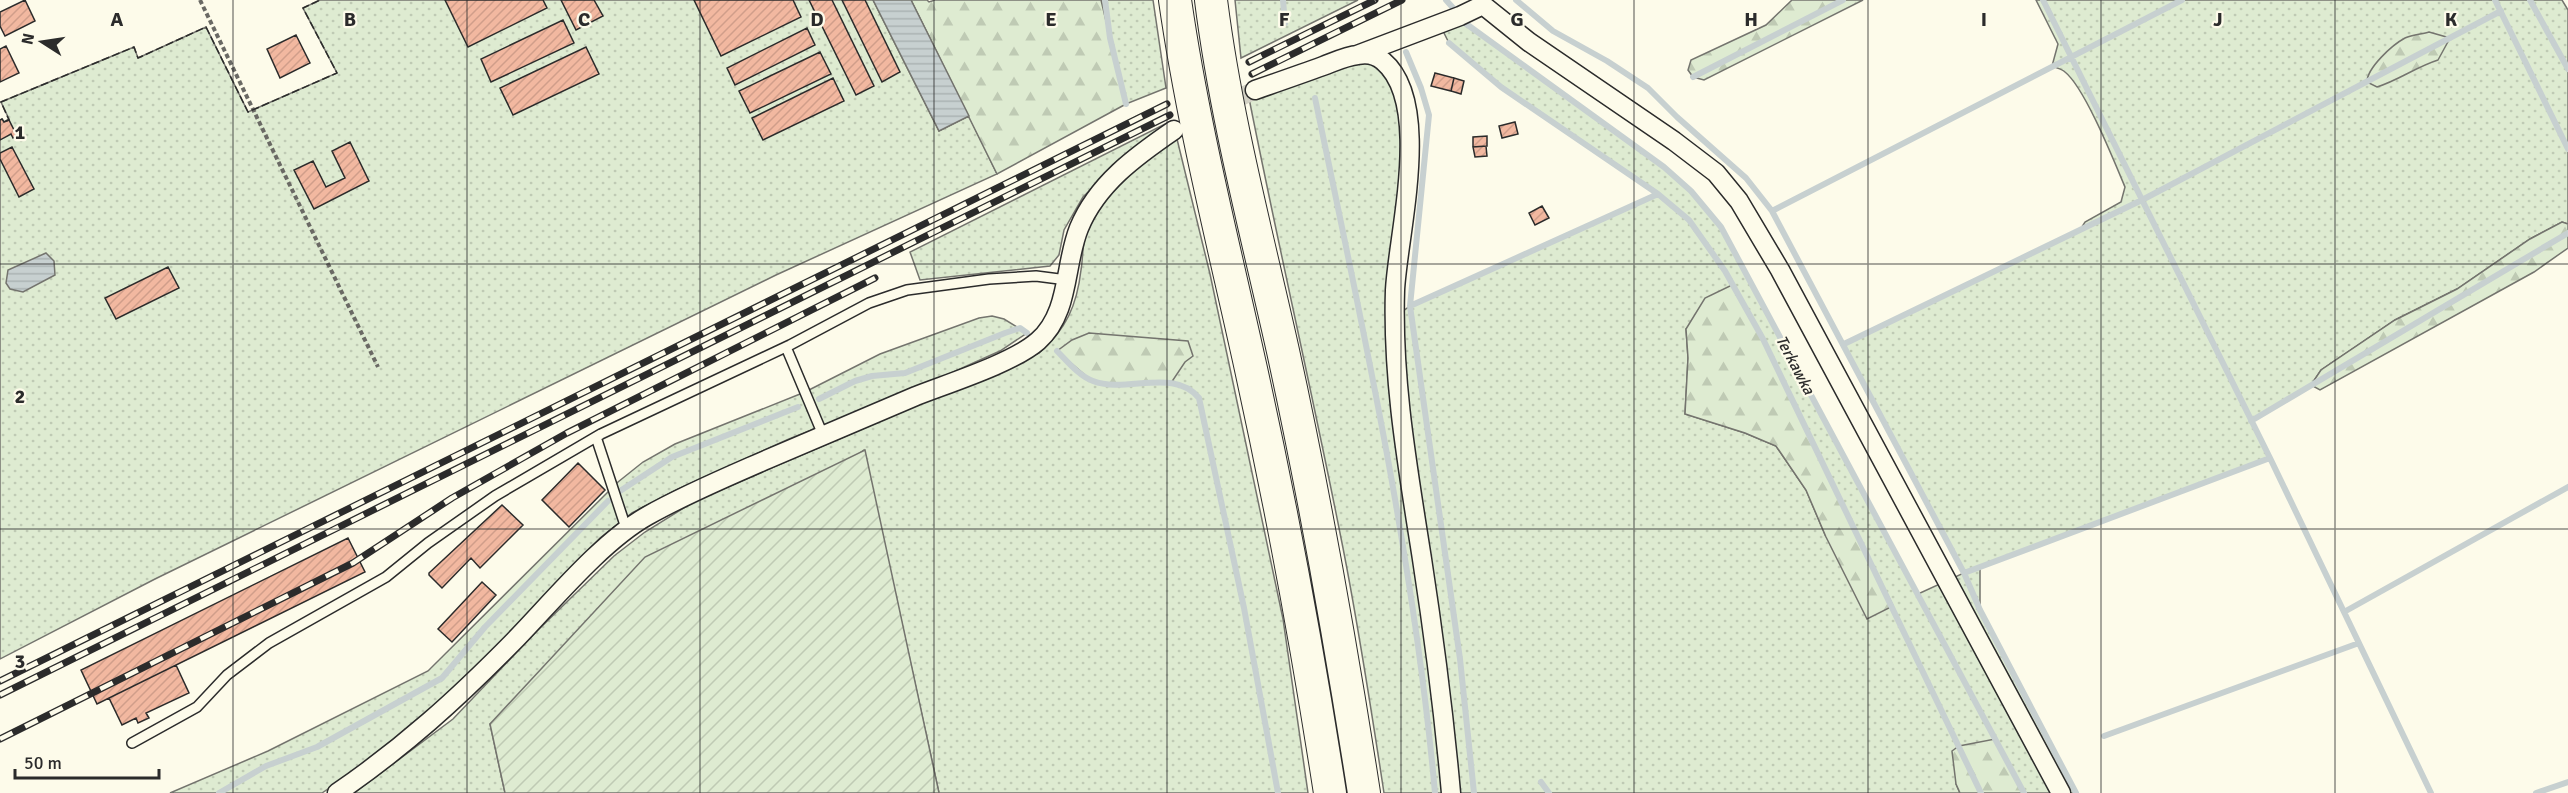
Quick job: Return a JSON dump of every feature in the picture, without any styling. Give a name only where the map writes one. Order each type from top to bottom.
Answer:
[{"type":"highway","points":[[1176,0],[1193,110],[1282,512],[1330,793]]},
{"type":"highway","points":[[1211,1],[1235,144],[1315,506],[1365,793]]},
{"type":"street","points":[[1255,90],[1357,55],[1483,5],[1529,42],[1674,141],[1723,180],[1745,210],[1780,270],[2061,793]]},
{"type":"street","points":[[1357,55],[1373,56],[1386,64],[1394,75],[1406,107],[1409,174],[1397,266],[1394,318],[1398,406],[1440,674],[1451,793]]},
{"type":"street","points":[[337,793],[374,768],[438,717],[601,552],[644,517],[706,486],[989,367],[1036,343],[1052,326],[1067,280],[1078,230],[1091,204],[1108,182],[1138,155],[1174,130]]},
{"type":"lane","points":[[132,743],[197,707],[227,675],[269,643],[386,577],[428,543],[495,496],[596,437],[690,390],[786,347],[869,303],[907,290],[989,279],[1036,276],[1067,280]]},
{"type":"lane","points":[[786,347],[823,435]]},
{"type":"lane","points":[[596,437],[627,531]]},
{"type":"path","points":[[201,0],[378,367]]},
{"type":"green space","points":[[320,0],[873,0],[939,131],[969,116],[997,174],[776,275],[155,579],[0,659],[0,120],[4,122],[9,119],[1,102],[134,47],[138,58],[206,27],[248,112],[337,73],[303,8]]},
{"type":"green space","points":[[911,0],[929,2],[935,0],[1101,0],[1126,104],[997,174]]},
{"type":"green space","points":[[1101,0],[1153,0],[1166,88],[1126,104]]},
{"type":"green space","points":[[1235,0],[1358,0],[1241,58]]},
{"type":"green space","points":[[1792,0],[1863,0],[1704,80],[1693,77],[1688,70],[1691,60],[1766,25]]},
{"type":"green space","points":[[2036,0],[2562,0],[2568,10],[2568,224],[2562,222],[2530,239],[2457,289],[2395,320],[2321,370],[2311,385],[2251,421],[2270,458],[1980,568],[1980,610],[2076,793],[2024,793],[1995,739],[1956,784],[1960,793],[1384,793],[1347,570],[1249,98],[1373,56],[1406,107],[1395,317],[1410,306],[1658,194],[1501,87],[1449,43],[1443,31],[1465,23],[1664,167],[1691,191],[1721,227],[1918,594],[1964,573],[1844,344],[2080,230],[2085,222],[2121,202],[2125,187],[2090,109],[2073,80],[2064,71],[2052,66],[2058,44]],"holes":[[[1733,285],[1826,537],[1806,490],[1776,446],[1745,433],[1685,414],[1688,358],[1686,329]]]},
{"type":"green space","points":[[2429,32],[2450,38],[2438,60],[2377,87],[2367,82],[2371,70],[2394,46],[2405,38]]},
{"type":"green space","points":[[1171,121],[1172,124],[1109,172],[1083,197],[1064,230],[1059,255],[1050,266],[920,280],[910,252]]},
{"type":"green space","points":[[1177,139],[1210,274],[1283,619],[1308,793],[939,793],[864,450],[490,724],[505,793],[354,793],[453,719],[537,631],[614,556],[645,532],[695,501],[1039,353],[1056,335],[1069,316],[1077,294],[1085,238],[1100,208],[1135,169]]},
{"type":"green space","points":[[2562,222],[2568,224],[2568,248],[2534,272],[2320,390],[2311,385],[2321,370],[2395,320],[2457,289],[2530,239]]},
{"type":"green space","points":[[1732,285],[1763,339],[1893,606],[1867,619],[1826,537],[1806,490],[1776,446],[1745,433],[1685,414],[1688,358],[1686,329],[1705,298]]},
{"type":"green space","points":[[992,316],[1004,319],[1027,333],[1000,351],[920,387],[789,439],[676,490],[632,513],[600,538],[466,680],[370,760],[322,793],[170,793],[268,751],[428,671],[618,482],[643,462],[675,444],[805,392],[880,354],[979,318]]},
{"type":"green space","points":[[1089,333],[1188,341],[1193,356],[1185,362],[1171,383],[1115,385],[1092,381],[1057,351],[1072,340]]},
{"type":"green space","points":[[865,450],[939,793],[505,793],[490,724],[645,557]]},
{"type":"green space","points":[[1995,739],[2024,793],[1960,793],[1956,784],[1952,751],[1959,746]]},
{"type":"shaded area","points":[[873,0],[911,0],[969,116],[939,131]]},
{"type":"shaded area","points":[[46,253],[54,261],[55,275],[23,292],[10,289],[6,283],[8,270]]},
{"type":"building","points":[[25,0],[35,21],[5,36],[0,26],[0,12]]},
{"type":"building","points":[[445,0],[543,0],[547,8],[468,47]]},
{"type":"building","points":[[561,0],[594,0],[603,16],[576,30]]},
{"type":"building","points":[[694,0],[793,0],[801,17],[721,56]]},
{"type":"building","points":[[809,0],[832,0],[874,86],[856,95]]},
{"type":"building","points":[[842,0],[865,0],[900,72],[882,82]]},
{"type":"building","points":[[563,20],[574,43],[491,82],[481,59]]},
{"type":"building","points":[[807,28],[815,45],[735,85],[727,68]]},
{"type":"building","points":[[296,35],[310,63],[280,78],[267,49]]},
{"type":"building","points":[[6,46],[19,73],[0,82],[0,49]]},
{"type":"building","points":[[586,47],[599,74],[513,115],[500,88]]},
{"type":"building","points":[[820,52],[831,74],[750,113],[739,91]]},
{"type":"building","points":[[1435,73],[1454,78],[1451,91],[1431,86]]},
{"type":"building","points":[[833,78],[844,101],[763,140],[752,118]]},
{"type":"building","points":[[1454,78],[1464,81],[1461,94],[1451,91]]},
{"type":"building","points":[[0,120],[4,122],[9,120],[17,136],[13,138],[11,134],[0,140]]},
{"type":"building","points":[[1515,122],[1518,134],[1502,138],[1499,126]]},
{"type":"building","points":[[1487,136],[1487,146],[1473,147],[1473,137]]},
{"type":"building","points":[[350,142],[369,181],[314,209],[294,170],[313,161],[326,187],[345,178],[332,151]]},
{"type":"building","points":[[1486,146],[1487,156],[1475,157],[1473,147]]},
{"type":"building","points":[[12,147],[34,189],[19,197],[0,159],[0,153]]},
{"type":"building","points":[[1542,206],[1549,218],[1535,225],[1529,213]]},
{"type":"building","points":[[168,267],[179,288],[116,319],[105,298]]},
{"type":"building","points":[[578,463],[605,490],[569,527],[542,500]]},
{"type":"building","points":[[502,505],[523,525],[480,568],[471,558],[442,588],[429,573]]},
{"type":"building","points":[[348,538],[365,572],[97,704],[81,670]]},
{"type":"building","points":[[482,582],[496,595],[452,642],[438,629]]},
{"type":"building","points":[[176,665],[189,693],[146,713],[149,718],[138,723],[136,718],[122,725],[109,698]]},
{"type":"waterway","points":[[1105,0],[1110,38],[1126,104]]},
{"type":"waterway","points":[[1283,0],[1285,23]]},
{"type":"waterway","name":"Terkawka","points":[[1446,0],[1454,9]]},
{"type":"waterway","points":[[1516,0],[1553,31],[1607,61],[1648,88],[1746,178],[1772,211],[1964,573],[1980,610],[2076,793]]},
{"type":"waterway","points":[[1693,77],[1843,0]]},
{"type":"waterway","points":[[2043,0],[2270,458],[2431,793]]},
{"type":"waterway","points":[[1772,211],[2182,0]]},
{"type":"waterway","points":[[2495,0],[2568,149]]},
{"type":"waterway","points":[[2530,0],[2568,69]]},
{"type":"waterway","points":[[1844,344],[2142,200],[2501,11]]},
{"type":"waterway","name":"Terkawka","points":[[1465,23],[1664,167],[1691,191],[1721,227],[2024,793]]},
{"type":"waterway","points":[[1449,43],[1501,87],[1658,194],[1689,220],[1725,271],[1763,339],[1981,793]]},
{"type":"waterway","points":[[1406,52],[1429,115],[1410,306],[1460,659],[1474,793]]},
{"type":"waterway","points":[[1315,98],[1385,444],[1414,618],[1435,793]]},
{"type":"waterway","points":[[1410,306],[1658,194]]},
{"type":"waterway","points":[[2251,421],[2568,233]]},
{"type":"waterway","points":[[819,399],[855,381],[872,376],[905,373],[1020,328],[1027,333]]},
{"type":"waterway","points":[[1057,351],[1078,372],[1093,381],[1120,385],[1163,382],[1177,384],[1189,389],[1199,398],[1244,608],[1278,793]]},
{"type":"waterway","points":[[620,491],[672,457],[798,407]]},
{"type":"waterway","points":[[1964,573],[2270,458]]},
{"type":"waterway","points":[[2344,612],[2568,487]]},
{"type":"waterway","points":[[219,793],[266,766],[317,747],[442,678],[485,627],[608,501]]},
{"type":"waterway","points":[[2104,736],[2359,643]]},
{"type":"waterway","points":[[1541,782],[1549,793]]},
{"type":"waterway","points":[[2536,793],[2568,782]]},
{"type":"tunnel","points":[[1189,122],[1255,90]]},
{"type":"railway","points":[[1249,62],[1375,0]]},
{"type":"railway","points":[[1252,74],[1402,0]]},
{"type":"railway","points":[[0,681],[1167,104]]},
{"type":"railway","points":[[0,695],[1170,115]]},
{"type":"railway","points":[[0,739],[353,563],[452,498],[567,433],[875,278]]},
{"type":"fence","points":[[6,121],[9,120],[1,102],[134,47],[138,58],[206,27],[248,112],[337,73],[303,8],[320,0]]}]
